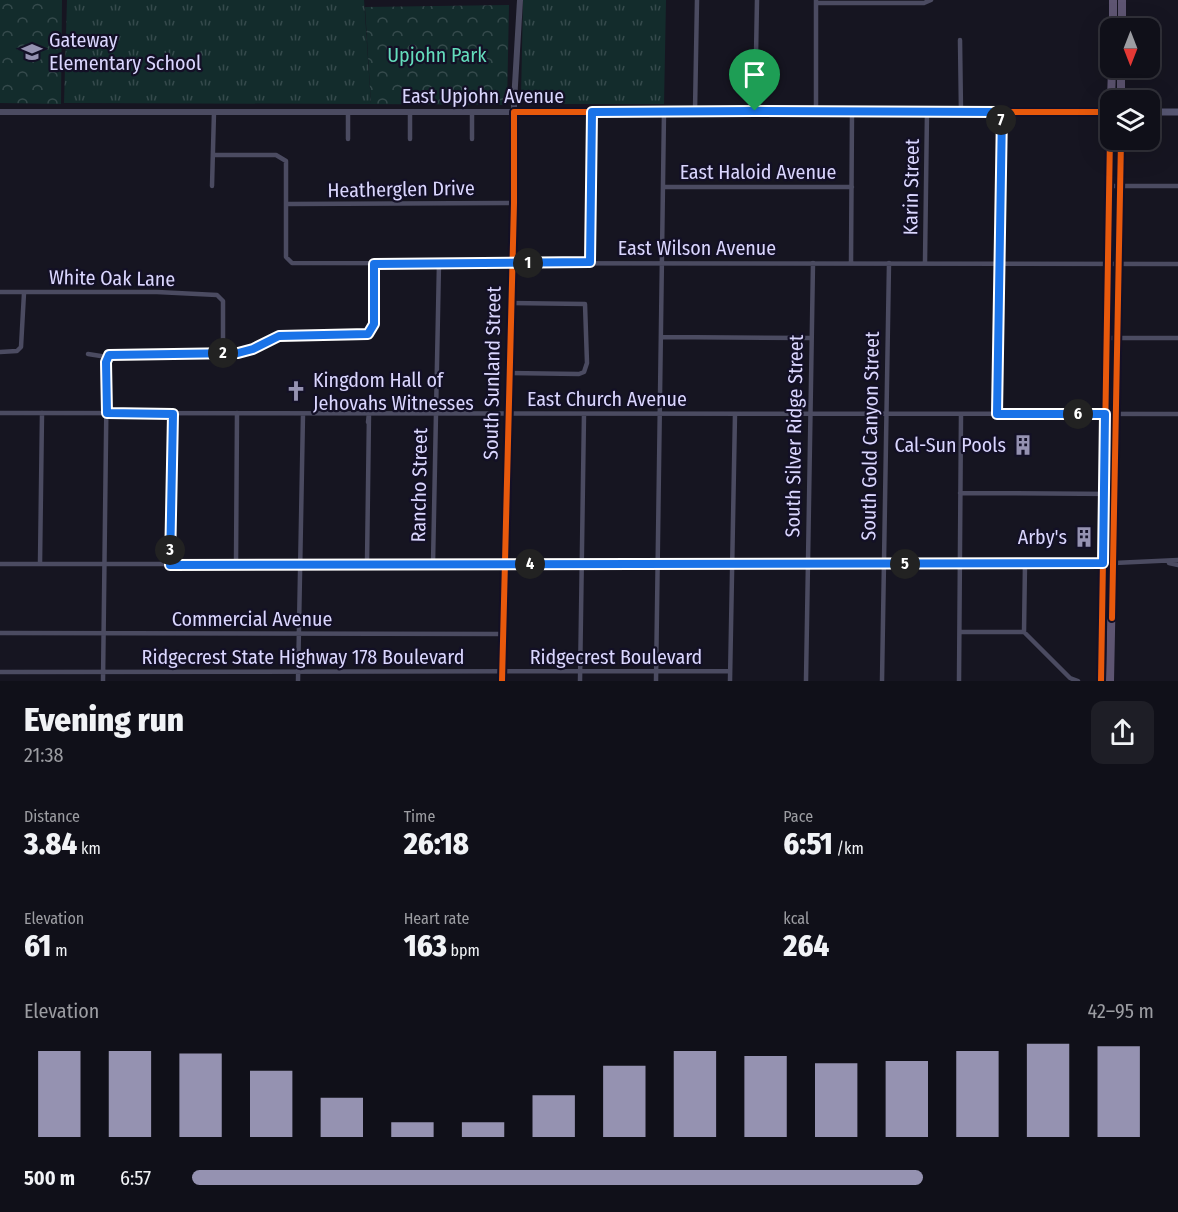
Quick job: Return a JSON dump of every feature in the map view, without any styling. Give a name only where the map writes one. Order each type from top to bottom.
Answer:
[{"type":"main road","points":[[1113,0],[1113,18]]},
{"type":"main road","points":[[1122,0],[1122,18]]},
{"type":"main road","points":[[1160,112],[1178,112]]},
{"type":"main road","points":[[1101,681],[1110,150]]},
{"type":"main road","points":[[1110,681],[1121,150]]},
{"type":"street","name":"South Sunland Street","points":[[502,681],[514,203],[514,112],[520,0]]},
{"type":"street","points":[[695,111],[697,0]]},
{"type":"street","points":[[755,111],[757,0]]},
{"type":"street","points":[[816,111],[816,2],[930,0]]},
{"type":"street","points":[[960,40],[961,111]]},
{"type":"street","points":[[656,681],[660,263],[664,111]]},
{"type":"street","name":"Karin Street","points":[[926,262],[927,111]]},
{"type":"street","name":"East Upjohn Avenue","points":[[0,112],[1100,112]]},
{"type":"street","points":[[212,186],[214,112]]},
{"type":"street","points":[[348,112],[348,139]]},
{"type":"street","points":[[410,112],[410,139]]},
{"type":"street","points":[[472,112],[472,139]]},
{"type":"street","points":[[590,262],[592,112]]},
{"type":"street","points":[[851,263],[852,112]]},
{"type":"street","points":[[997,414],[1002,112]]},
{"type":"street","points":[[213,155],[279,156],[286,161],[287,204]]},
{"type":"street","points":[[1109,186],[1178,186]]},
{"type":"street","name":"East Haloid Avenue","points":[[663,187],[852,187]]},
{"type":"street","name":"Heatherglen Drive","points":[[287,204],[514,203]]},
{"type":"street","name":"East Wilson Avenue","points":[[287,204],[287,259],[292,263],[1178,264]]},
{"type":"street","name":"Rancho Street","points":[[433,564],[439,263]]},
{"type":"street","name":"South Silver Ridge Street","points":[[806,681],[813,263]]},
{"type":"street","name":"South Gold Canyon Street","points":[[882,681],[889,263]]},
{"type":"street","points":[[88,354],[107,357],[114,354],[223,353],[247,351],[279,336],[364,336],[370,332],[374,324],[374,264]]},
{"type":"street","name":"White Oak Lane","points":[[0,292],[157,292],[217,295],[222,298],[223,353]]},
{"type":"street","points":[[0,352],[20,349],[23,343],[24,293]]},
{"type":"street","points":[[509,374],[579,374],[586,368],[586,305],[583,302],[510,303]]},
{"type":"street","points":[[661,337],[810,338]]},
{"type":"street","points":[[1107,338],[1178,338]]},
{"type":"street","points":[[103,681],[107,357]]},
{"type":"street","name":"East Church Avenue","points":[[0,413],[1178,414]]},
{"type":"street","points":[[40,564],[42,413]]},
{"type":"street","points":[[236,565],[237,413]]},
{"type":"street","points":[[367,564],[369,413]]},
{"type":"street","points":[[170,565],[173,414]]},
{"type":"street","points":[[298,681],[303,414]]},
{"type":"street","points":[[579,681],[584,414]]},
{"type":"street","points":[[730,681],[735,414]]},
{"type":"street","points":[[959,681],[961,414]]},
{"type":"street","points":[[960,493],[1115,494]]},
{"type":"street","points":[[1169,563],[1178,560]]},
{"type":"street","points":[[0,564],[1169,563],[1178,565]]},
{"type":"street","points":[[1024,632],[1025,564]]},
{"type":"street","points":[[960,632],[1024,632],[1070,678],[1078,681]]},
{"type":"street","name":"Commercial Avenue","points":[[0,633],[503,634]]},
{"type":"street","name":"Ridgecrest Boulevard","points":[[502,673],[730,671]]},
{"type":"street","name":"Ridgecrest State Highway 178 Boulevard","points":[[0,672],[502,673]]},
{"type":"green space","name":"Gateway Elementary School","points":[[0,0],[62,0],[61,104],[0,103]]},
{"type":"green space","points":[[67,0],[364,0],[371,104],[64,103]]},
{"type":"green space","points":[[523,0],[666,0],[664,104],[530,104],[521,98]]},
{"type":"green space","name":"Upjohn Park","points":[[509,5],[507,105],[371,104],[365,7]]},
{"type":"cycle path","points":[[502,681],[514,203],[514,112],[1100,112]]},
{"type":"cycle path","points":[[1101,681],[1110,150]]},
{"type":"cycle path","points":[[1112,618],[1121,150]]},
{"type":"place","name":"Gateway Elementary School","points":[[32,52]]},
{"type":"place","name":"Kingdom Hall of Jehovahs Witnesses","points":[[296,391]]},
{"type":"place","name":"Cal-Sun Pools","points":[[1023,445]]},
{"type":"place","name":"Arby's","points":[[1084,537]]},
{"type":"route","points":[[755,111],[1002,112],[997,414],[1105,414],[1103,563],[170,565],[173,414],[107,413],[106,362],[109,355],[238,353],[253,349],[268,339],[279,336],[364,336],[370,332],[374,324],[374,264],[590,262],[592,112],[755,111]]}]
